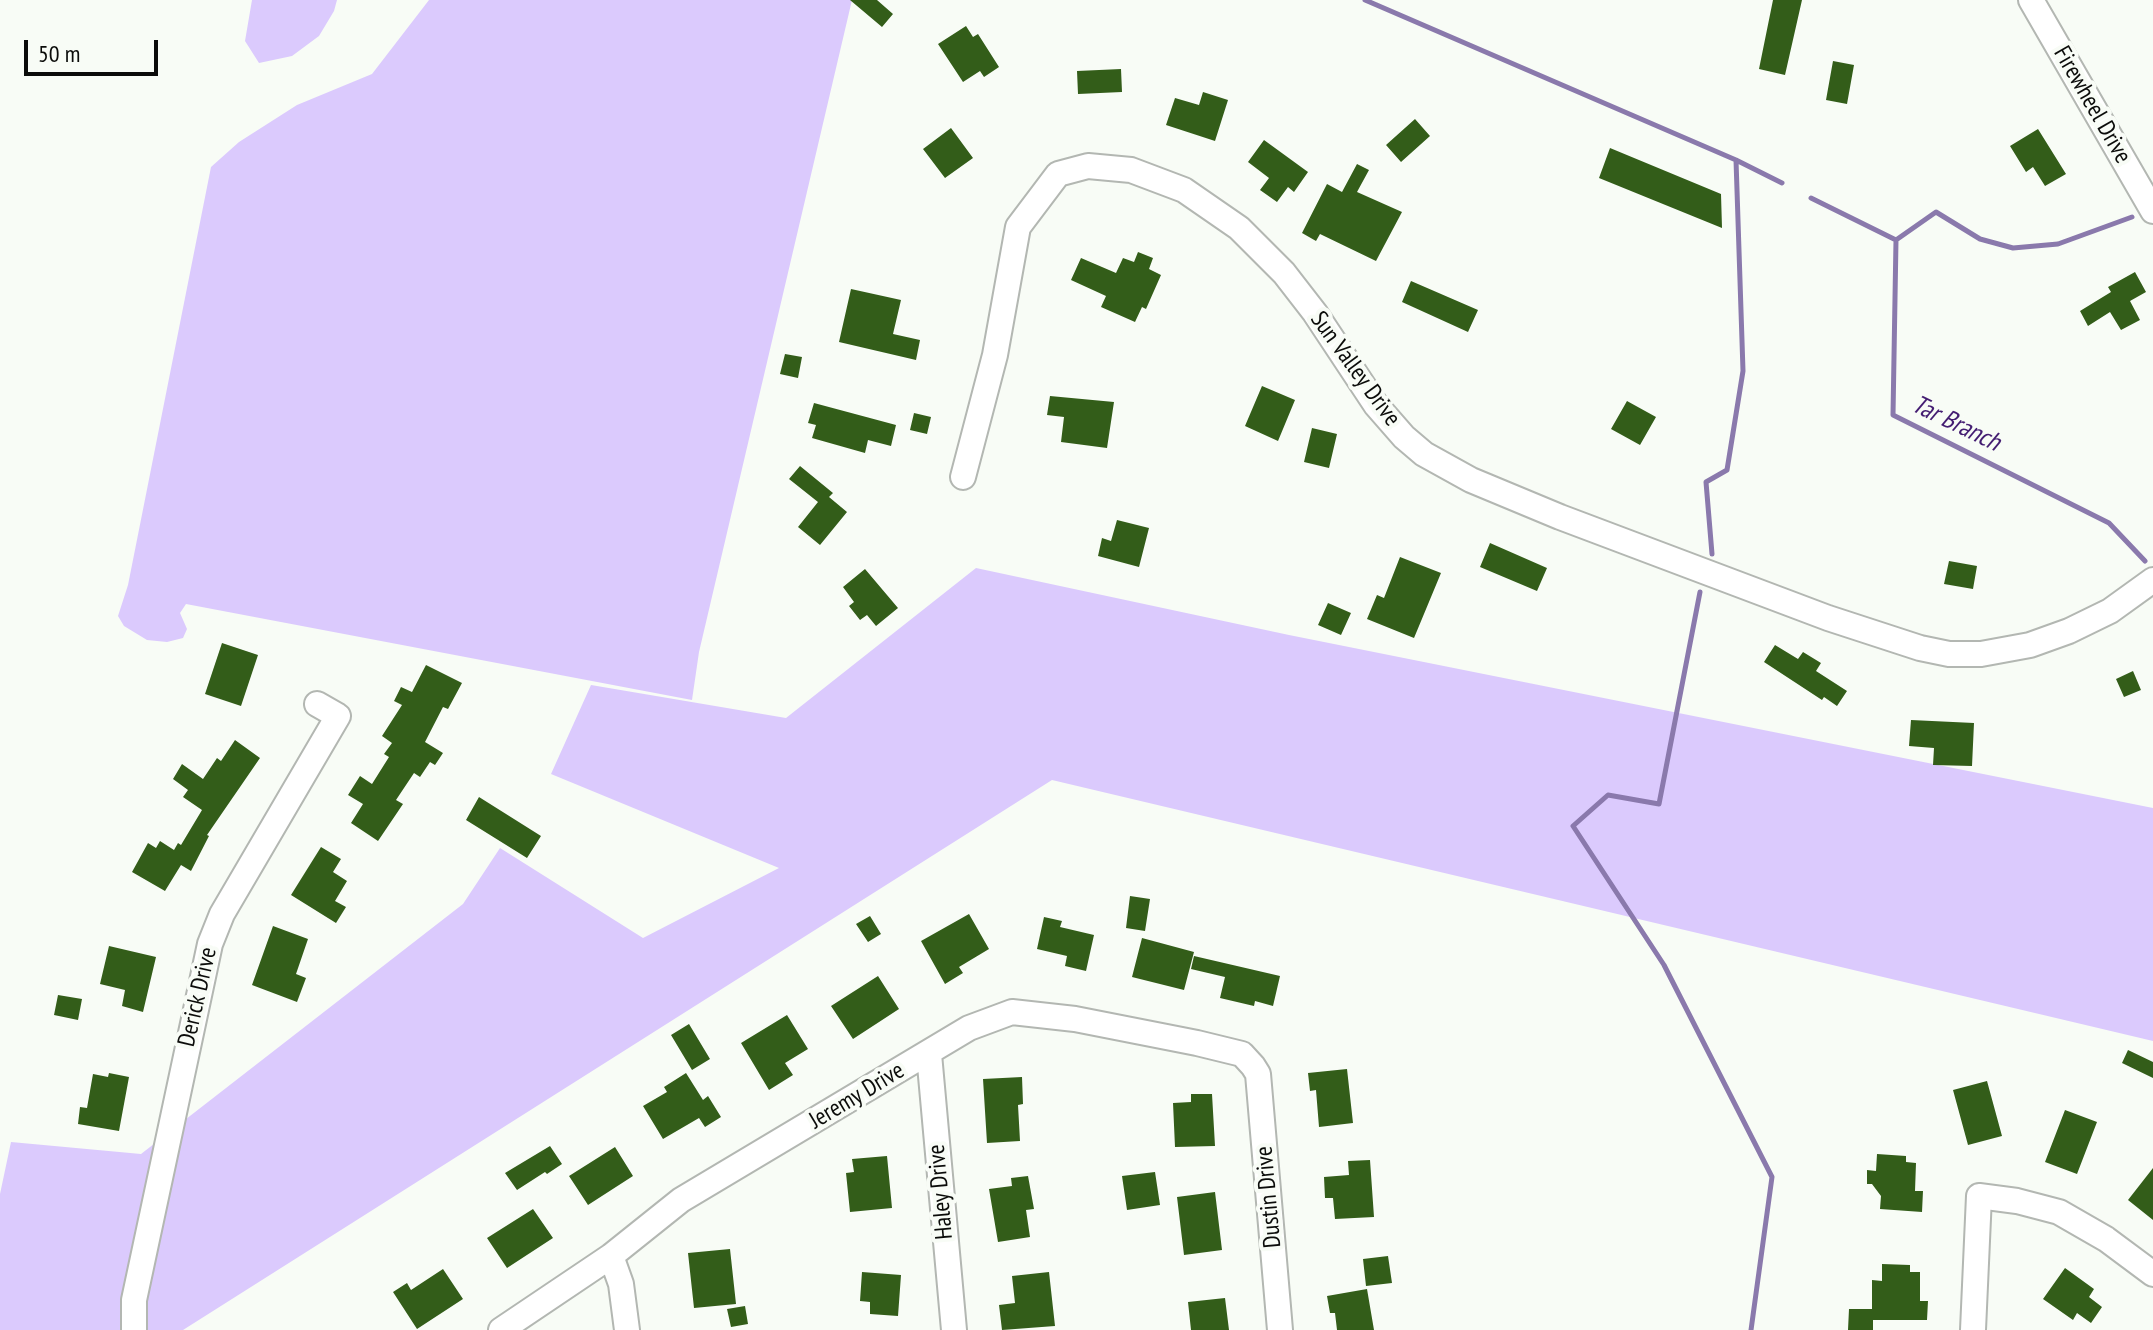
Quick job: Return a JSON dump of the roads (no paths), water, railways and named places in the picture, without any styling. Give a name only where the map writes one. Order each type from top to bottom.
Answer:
[{"type":"street","name":"Firewheel Drive","points":[[2031,0],[2153,211]]},
{"type":"street","name":"Sun Valley Drive","points":[[963,477],[995,355],[1018,227],[1058,174],[1088,166],[1131,170],[1184,190],[1239,228],[1284,273],[1315,313],[1376,405],[1404,437],[1424,454],[1480,485],[1560,517],[1828,618],[1920,648],[1949,654],[1981,654],[2030,645],[2069,631],[2110,611],[2153,580]]},
{"type":"street","name":"Derick Drive","points":[[134,1330],[134,1300],[210,944],[222,914],[338,716],[317,704]]},
{"type":"street","name":"Jeremy Drive","points":[[501,1330],[611,1256],[681,1200],[969,1028],[1012,1012],[1075,1019],[1197,1043],[1242,1054],[1253,1066]]},
{"type":"street","name":"Haley Drive","points":[[929,1054],[954,1330]]},
{"type":"street","name":"Dustin Drive","points":[[1253,1066],[1258,1074],[1280,1330]]},
{"type":"street","points":[[1973,1330],[1979,1196],[2017,1201],[2059,1212],[2106,1239],[2153,1274]]},
{"type":"street","points":[[611,1256],[621,1284],[627,1330]]},
{"type":"waterway","name":"Tar Branch","points":[[1365,0],[1736,160],[1782,183]]},
{"type":"waterway","points":[[1712,554],[1706,482],[1727,470],[1743,371],[1736,160]]},
{"type":"waterway","name":"Tar Branch","points":[[1811,198],[1896,240],[1893,415],[2109,523],[2145,561]]},
{"type":"waterway","points":[[1896,240],[1936,212],[1980,239],[2013,248],[2058,244],[2132,217]]},
{"type":"waterway","points":[[1700,592],[1659,804],[1608,795],[1573,826],[1664,965],[1772,1177],[1751,1330]]}]
